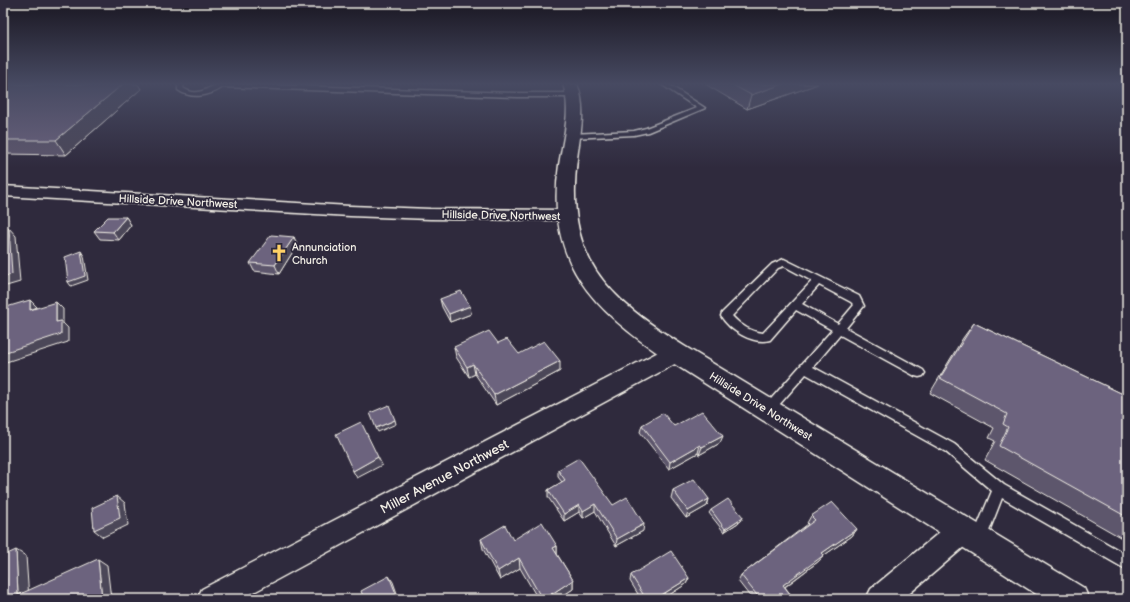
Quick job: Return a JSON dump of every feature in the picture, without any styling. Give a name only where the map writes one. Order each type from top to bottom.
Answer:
[{"type":"main road","points":[[566,215],[565,187],[573,112]]},
{"type":"main road","name":"Hillside Drive Northwest","points":[[566,215],[570,237],[577,256],[595,287],[608,302],[637,328],[1073,599]]},
{"type":"street","name":"Hillside Drive Northwest","points":[[3,191],[350,211],[430,214],[566,215]]},
{"type":"street","name":"Miller Avenue Northwest","points":[[212,599],[676,353]]},
{"type":"street","points":[[881,599],[970,536]]},
{"type":"lane","points":[[571,136],[634,133],[648,130],[692,112]]},
{"type":"lane","points":[[768,410],[859,306],[855,299],[784,262],[774,266],[726,316],[731,322],[758,338],[766,337],[818,280]]},
{"type":"lane","points":[[795,305],[840,328],[919,373]]},
{"type":"lane","points":[[805,368],[950,448],[999,489],[1127,563]]},
{"type":"lane","points":[[970,536],[999,489]]},
{"type":"building","points":[[3,112],[89,112],[56,140],[3,140]]},
{"type":"building","points":[[108,217],[126,217],[113,232],[94,231]]},
{"type":"building","points":[[9,228],[12,274],[3,277],[3,230]]},
{"type":"building","points":[[271,235],[294,237],[275,265],[250,263]]},
{"type":"building","points":[[81,251],[85,276],[68,282],[65,257]]},
{"type":"building","points":[[461,291],[470,306],[449,314],[440,299]]},
{"type":"building","points":[[30,300],[30,310],[56,302],[56,322],[61,321],[61,334],[3,353],[3,308]]},
{"type":"building","points":[[974,323],[1127,396],[1127,517],[999,446],[1008,427],[1003,424],[1007,414],[940,378]]},
{"type":"building","points":[[489,331],[498,343],[507,339],[519,354],[544,341],[560,361],[494,395],[473,364],[467,367],[454,347]]},
{"type":"building","points":[[389,405],[395,420],[376,428],[370,413]]},
{"type":"building","points":[[702,411],[723,436],[702,447],[700,445],[670,462],[642,425],[663,413],[674,426]]},
{"type":"building","points":[[361,422],[378,457],[353,471],[336,434]]},
{"type":"building","points":[[579,458],[613,505],[627,497],[644,524],[617,539],[595,504],[583,511],[579,505],[564,514],[548,490],[565,480],[558,470]]},
{"type":"building","points":[[694,479],[709,499],[688,511],[673,490]]},
{"type":"building","points":[[117,496],[120,518],[94,530],[92,508]]},
{"type":"building","points":[[728,499],[743,517],[725,529],[711,510]]},
{"type":"building","points":[[832,502],[857,529],[822,553],[824,555],[783,585],[794,599],[760,599],[741,575],[815,520],[811,516]]},
{"type":"building","points":[[542,522],[557,546],[553,548],[573,580],[544,599],[542,599],[519,558],[498,571],[481,539],[505,525],[513,540]]},
{"type":"building","points":[[16,550],[18,595],[98,559],[102,599],[6,599],[6,578],[3,580],[3,556]]},
{"type":"building","points":[[671,551],[689,578],[655,599],[646,599],[631,575]]},
{"type":"building","points":[[389,576],[397,596],[392,599],[364,599],[361,591]]},
{"type":"place","name":"Annunciation Church","points":[[279,253]]}]
